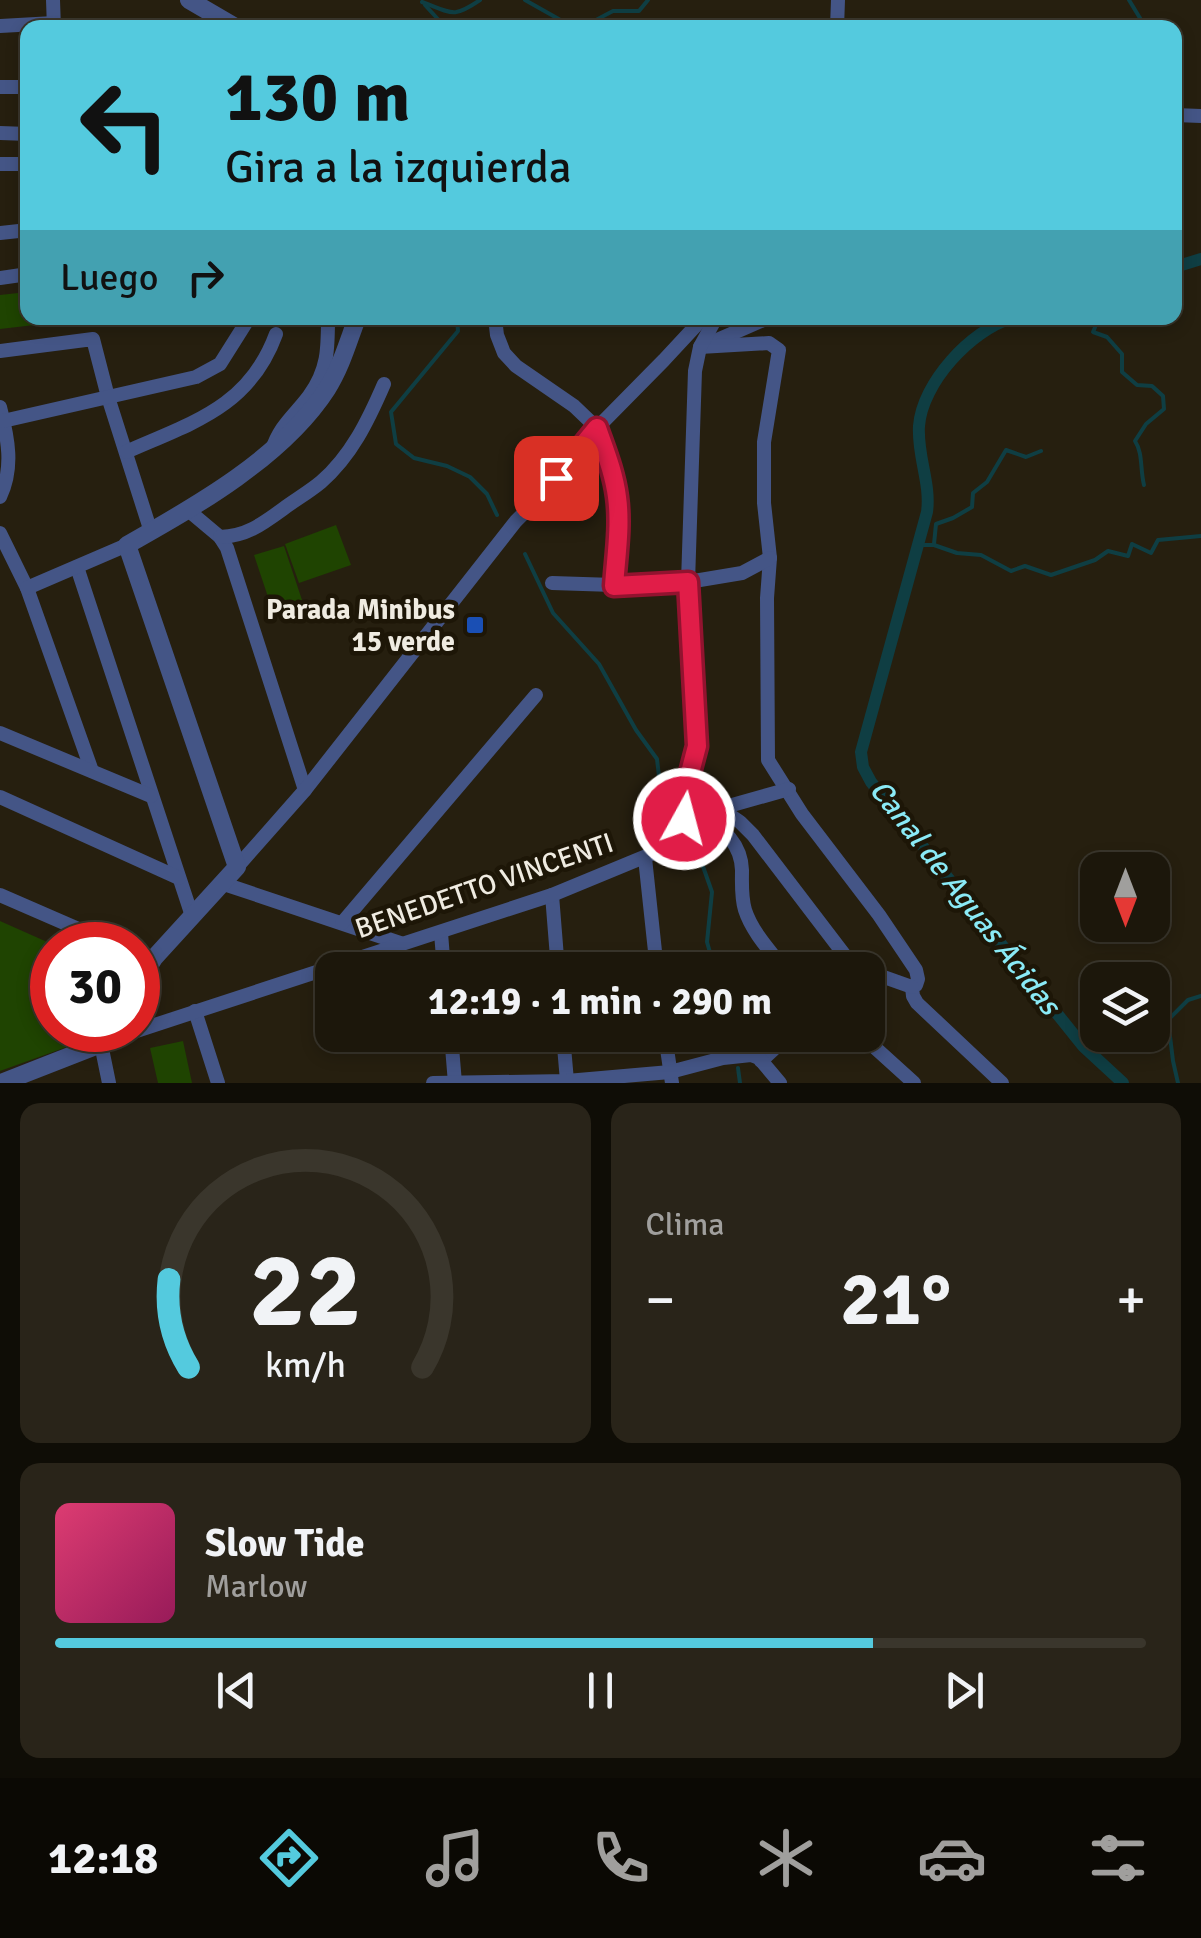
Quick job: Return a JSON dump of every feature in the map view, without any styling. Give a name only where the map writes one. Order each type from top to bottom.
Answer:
[{"type":"street","points":[[188,0],[223,20]]},
{"type":"street","points":[[0,496],[8,480],[9,460],[2,414],[108,397],[196,376],[220,364],[245,325]]},
{"type":"street","points":[[272,450],[282,426],[324,370],[328,325]]},
{"type":"street","points":[[27,588],[127,546],[189,511],[272,450],[327,389],[341,364],[354,325]]},
{"type":"street","points":[[496,325],[504,353],[516,366],[574,406],[597,428],[611,466],[617,498],[614,586]]},
{"type":"street","points":[[160,943],[192,916],[305,790],[516,520],[696,325]]},
{"type":"street","points":[[655,952],[644,858],[661,850],[684,819],[685,792],[697,746],[688,582],[695,371],[700,347],[712,325]]},
{"type":"street","points":[[700,347],[752,325]]},
{"type":"street","points":[[126,452],[230,402],[257,371],[276,334]]},
{"type":"street","points":[[0,351],[93,338],[151,532]]},
{"type":"street","points":[[700,347],[769,343],[779,350],[764,442],[764,503],[770,558],[768,760],[802,814],[916,970],[918,979],[912,987]]},
{"type":"street","points":[[220,538],[253,531],[322,481],[367,424],[384,384]]},
{"type":"street","points":[[189,511],[227,548],[305,790]]},
{"type":"street","points":[[0,533],[27,588],[92,770]]},
{"type":"street","points":[[127,546],[237,868]]},
{"type":"street","points":[[552,584],[688,582],[742,573],[770,558]]},
{"type":"street","points":[[77,568],[192,916]]},
{"type":"street","points":[[342,923],[536,695]]},
{"type":"street","points":[[0,732],[151,796]]},
{"type":"street","points":[[684,819],[789,789]]},
{"type":"street","points":[[0,797],[178,878]]},
{"type":"street","points":[[721,808],[753,835],[842,952]]},
{"type":"street","points":[[702,814],[726,832],[738,848],[745,910],[771,952]]},
{"type":"street","name":"BENEDETTO VINCENTI","points":[[160,1021],[552,895],[644,858]]},
{"type":"street","points":[[221,883],[401,944]]},
{"type":"street","points":[[0,895],[62,922]]},
{"type":"street","points":[[552,895],[557,952]]},
{"type":"street","points":[[441,932],[443,952]]},
{"type":"street","points":[[885,977],[912,987]]},
{"type":"street","points":[[912,987],[918,1003],[1002,1083]]},
{"type":"street","points":[[195,1011],[218,1083]]},
{"type":"street","name":"BENEDETTO VINCENTI","points":[[1,1083],[80,1052]]},
{"type":"street","points":[[103,1052],[109,1083]]},
{"type":"street","points":[[452,1052],[455,1083]]},
{"type":"street","points":[[564,1052],[566,1082]]},
{"type":"street","points":[[667,1052],[671,1078]]},
{"type":"street","points":[[761,1061],[771,1052]]},
{"type":"street","points":[[880,1052],[914,1083]]},
{"type":"street","points":[[433,1083],[671,1078],[724,1058],[751,1055],[761,1061],[776,1081]]},
{"type":"green space","points":[[20,293],[20,325],[35,325],[0,329],[0,295]]},
{"type":"green space","points":[[336,525],[351,565],[299,583],[285,544]]},
{"type":"green space","points":[[284,546],[302,600],[272,609],[254,555]]},
{"type":"green space","points":[[0,921],[30,934],[30,1052],[53,1052],[0,1071]]},
{"type":"green space","points":[[183,1041],[192,1083],[158,1083],[151,1052],[160,1052],[160,1046]]},
{"type":"waterway","points":[[422,2],[452,12],[480,0]]},
{"type":"waterway","points":[[525,0],[560,20]]},
{"type":"waterway","points":[[596,20],[613,11],[639,11],[648,0]]},
{"type":"waterway","points":[[1129,0],[1141,20]]},
{"type":"waterway","points":[[425,5],[439,20]]},
{"type":"waterway","name":"Canal de Aguas Ácidas","points":[[1182,265],[1201,259]]},
{"type":"waterway","points":[[458,325],[458,331],[391,412],[396,444],[414,458],[447,466],[470,477],[487,494],[497,515]]},
{"type":"waterway","name":"Canal de Aguas Ácidas","points":[[994,325],[951,360],[922,410],[919,437],[927,512],[861,752],[863,767],[871,782],[1083,1046],[1123,1083]]},
{"type":"waterway","points":[[1096,325],[1093,332],[1107,337],[1122,354],[1122,372],[1137,385],[1152,386],[1163,396],[1164,409],[1146,424],[1135,441],[1144,485]]},
{"type":"waterway","points":[[934,544],[936,524],[972,507],[973,493],[987,482],[1006,450],[1026,457],[1041,451]]},
{"type":"waterway","points":[[918,545],[981,555],[1011,571],[1025,566],[1051,575],[1095,560],[1108,551],[1128,556],[1132,544],[1151,553],[1158,540],[1201,536]]},
{"type":"waterway","points":[[525,554],[553,613],[599,664],[657,759],[661,794],[674,815]]},
{"type":"waterway","points":[[685,833],[700,858],[712,892],[707,942],[710,952]]},
{"type":"waterway","points":[[1178,1083],[1168,1020],[1188,1000],[1201,996]]},
{"type":"waterway","points":[[738,1068],[740,1083]]},
{"type":"place","name":"Parada Minibus 15 verde","points":[[475,625]]},
{"type":"route","points":[[556,478],[597,428],[611,466],[617,498],[614,586],[688,582],[697,746],[685,792],[684,819]]}]
